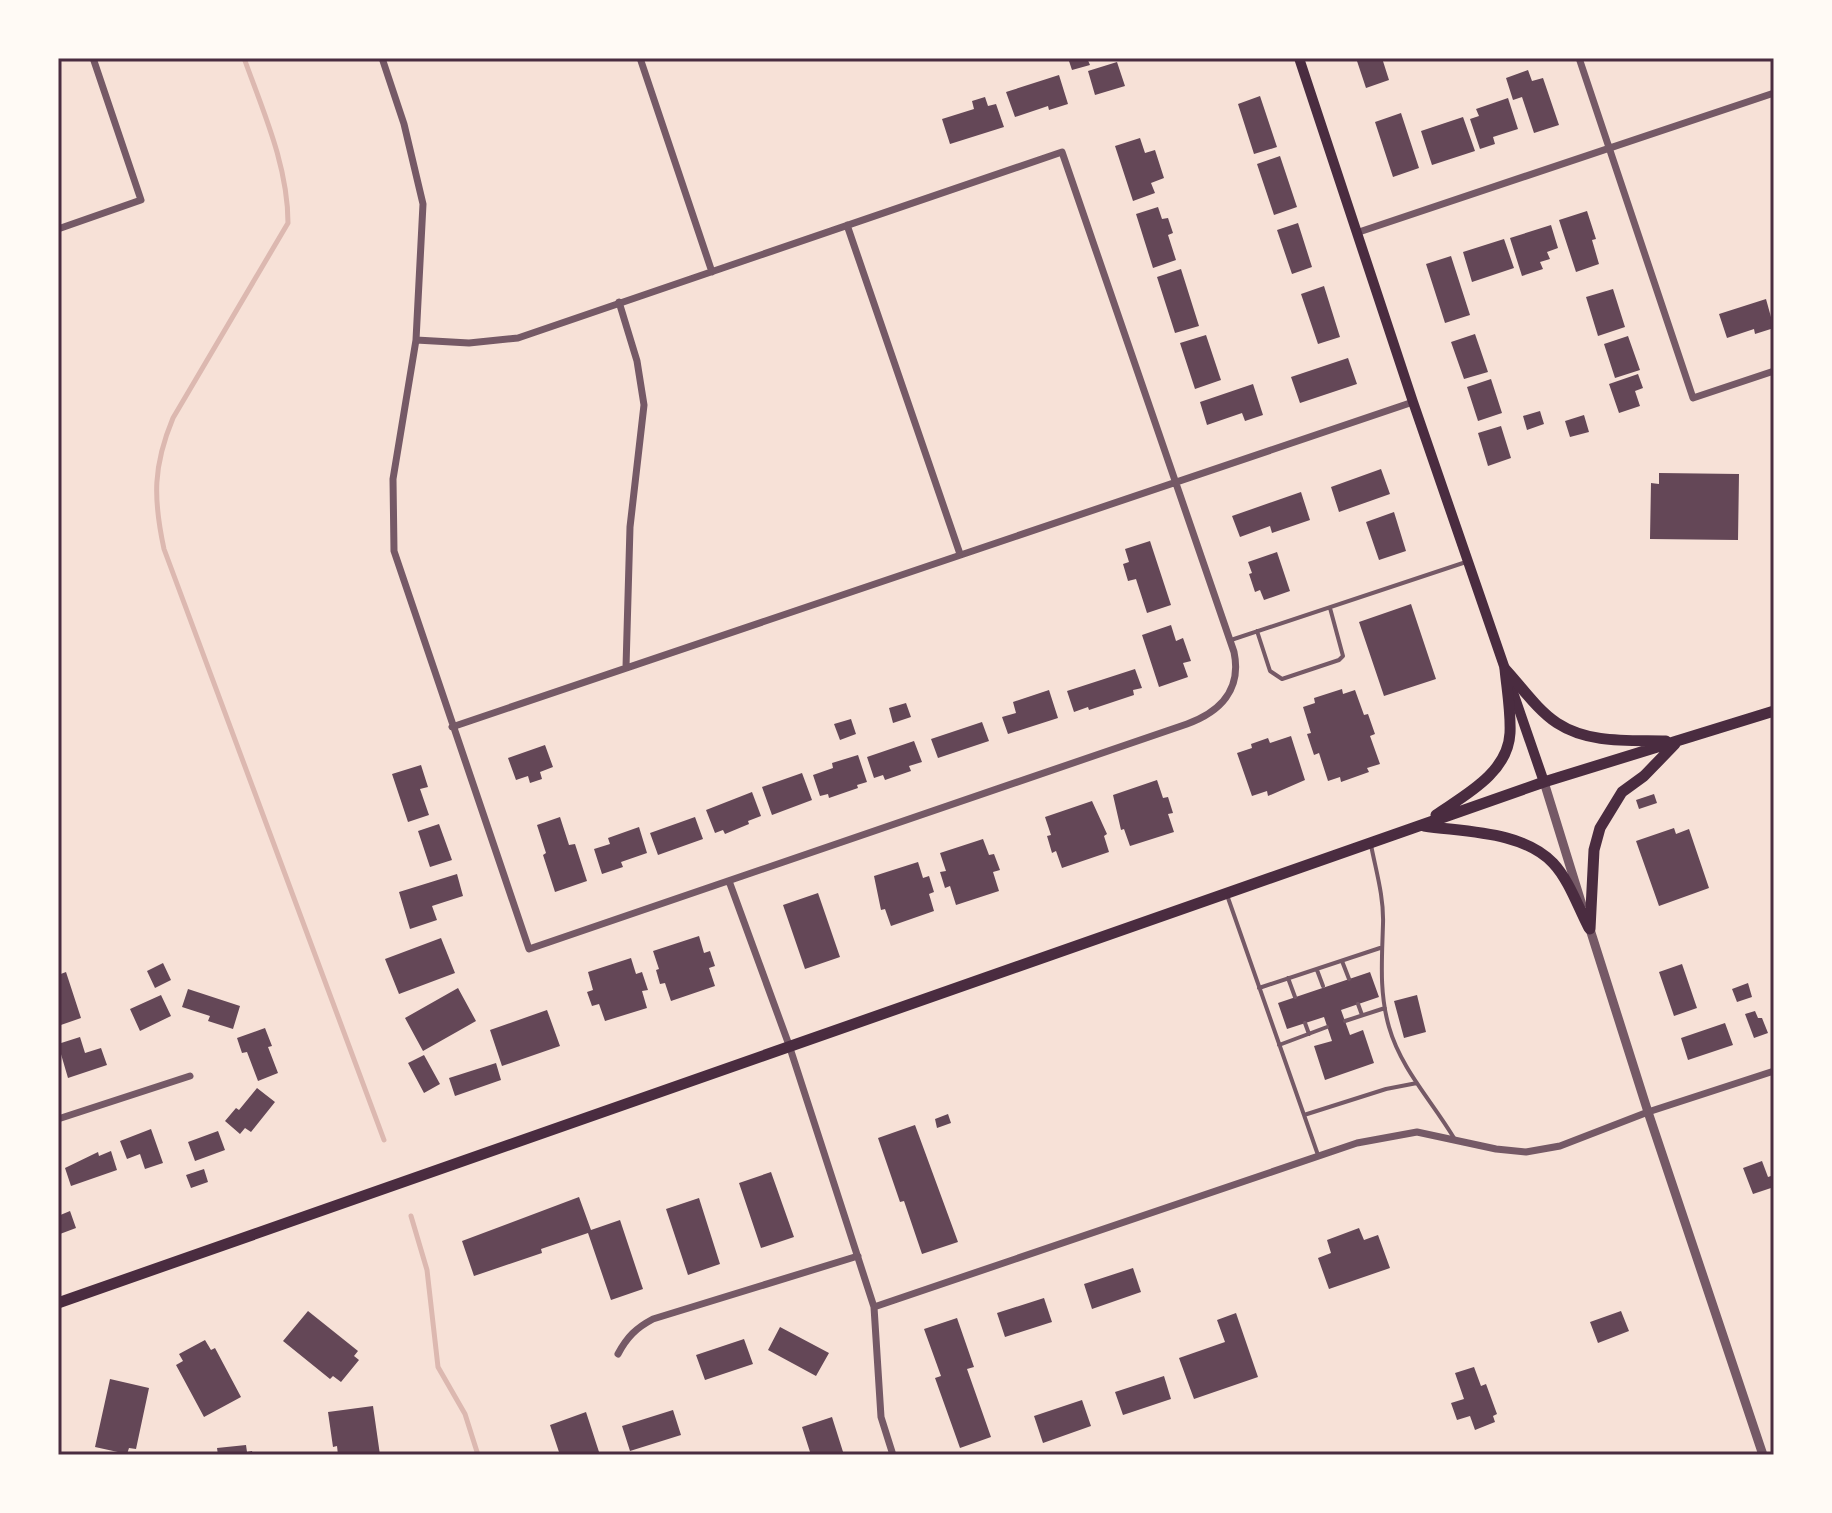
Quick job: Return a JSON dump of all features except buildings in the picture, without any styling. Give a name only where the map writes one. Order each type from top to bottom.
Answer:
[{"type":"main road","points":[[1299,58],[1544,782]]},
{"type":"main road","points":[[1505,669],[1556,722],[1580,734],[1608,740],[1679,741]]},
{"type":"main road","points":[[1420,825],[1468,794],[1491,774],[1505,755],[1510,734],[1505,669]]},
{"type":"main road","points":[[58,1303],[1544,782],[1774,711]]},
{"type":"main road","points":[[1590,929],[1594,850],[1600,828],[1622,792],[1644,776],[1679,741]]},
{"type":"main road","points":[[1420,825],[1508,838],[1531,847],[1551,860],[1561,873],[1590,929]]},
{"type":"street","points":[[58,229],[141,200],[93,58]]},
{"type":"street","points":[[382,58],[404,124],[423,204],[416,340],[393,479],[394,551],[529,949],[1200,719],[1221,706],[1231,688],[1236,666],[1230,641],[1062,152],[518,338],[469,343],[416,340]]},
{"type":"street","points":[[640,58],[712,272]]},
{"type":"street","points":[[1579,58],[1693,398],[1774,371]]},
{"type":"street","points":[[1359,232],[1774,93]]},
{"type":"street","points":[[847,225],[960,554]]},
{"type":"street","points":[[619,302],[637,361],[644,405],[630,527],[626,667]]},
{"type":"street","points":[[452,727],[1413,402]]},
{"type":"street","points":[[1544,782],[1648,1112],[1763,1455]]},
{"type":"street","points":[[729,881],[789,1045],[874,1307],[881,1417],[893,1455]]},
{"type":"street","points":[[874,1307],[1318,1156],[1391,1135],[1417,1132],[1496,1149],[1526,1152],[1560,1146],[1648,1112],[1774,1071]]},
{"type":"street","points":[[58,1119],[190,1076]]},
{"type":"street","points":[[618,1354],[625,1340],[638,1327],[653,1319],[858,1256]]},
{"type":"lane","points":[[1230,641],[1468,561]]},
{"type":"lane","points":[[1257,631],[1270,671],[1282,679],[1343,656],[1330,608]]},
{"type":"lane","points":[[1371,842],[1383,922],[1381,993],[1390,1029],[1403,1062],[1454,1138]]},
{"type":"lane","points":[[1226,893],[1318,1156]]},
{"type":"lane","points":[[1259,988],[1380,948]]},
{"type":"lane","points":[[1342,961],[1349,979]]},
{"type":"lane","points":[[1317,969],[1323,986]]},
{"type":"lane","points":[[1288,978],[1295,997]]},
{"type":"lane","points":[[1358,1004],[1362,1015]]},
{"type":"lane","points":[[1345,1021],[1385,1008]]},
{"type":"lane","points":[[1305,1023],[1309,1034]]},
{"type":"lane","points":[[1279,1045],[1327,1027]]},
{"type":"lane","points":[[1304,1115],[1386,1089],[1417,1083]]},
{"type":"waterway","points":[[244,58],[279,160],[288,223],[173,418],[158,467],[158,514],[164,549],[384,1140]]},
{"type":"waterway","points":[[411,1216],[427,1270],[438,1367],[465,1414],[478,1455]]}]
